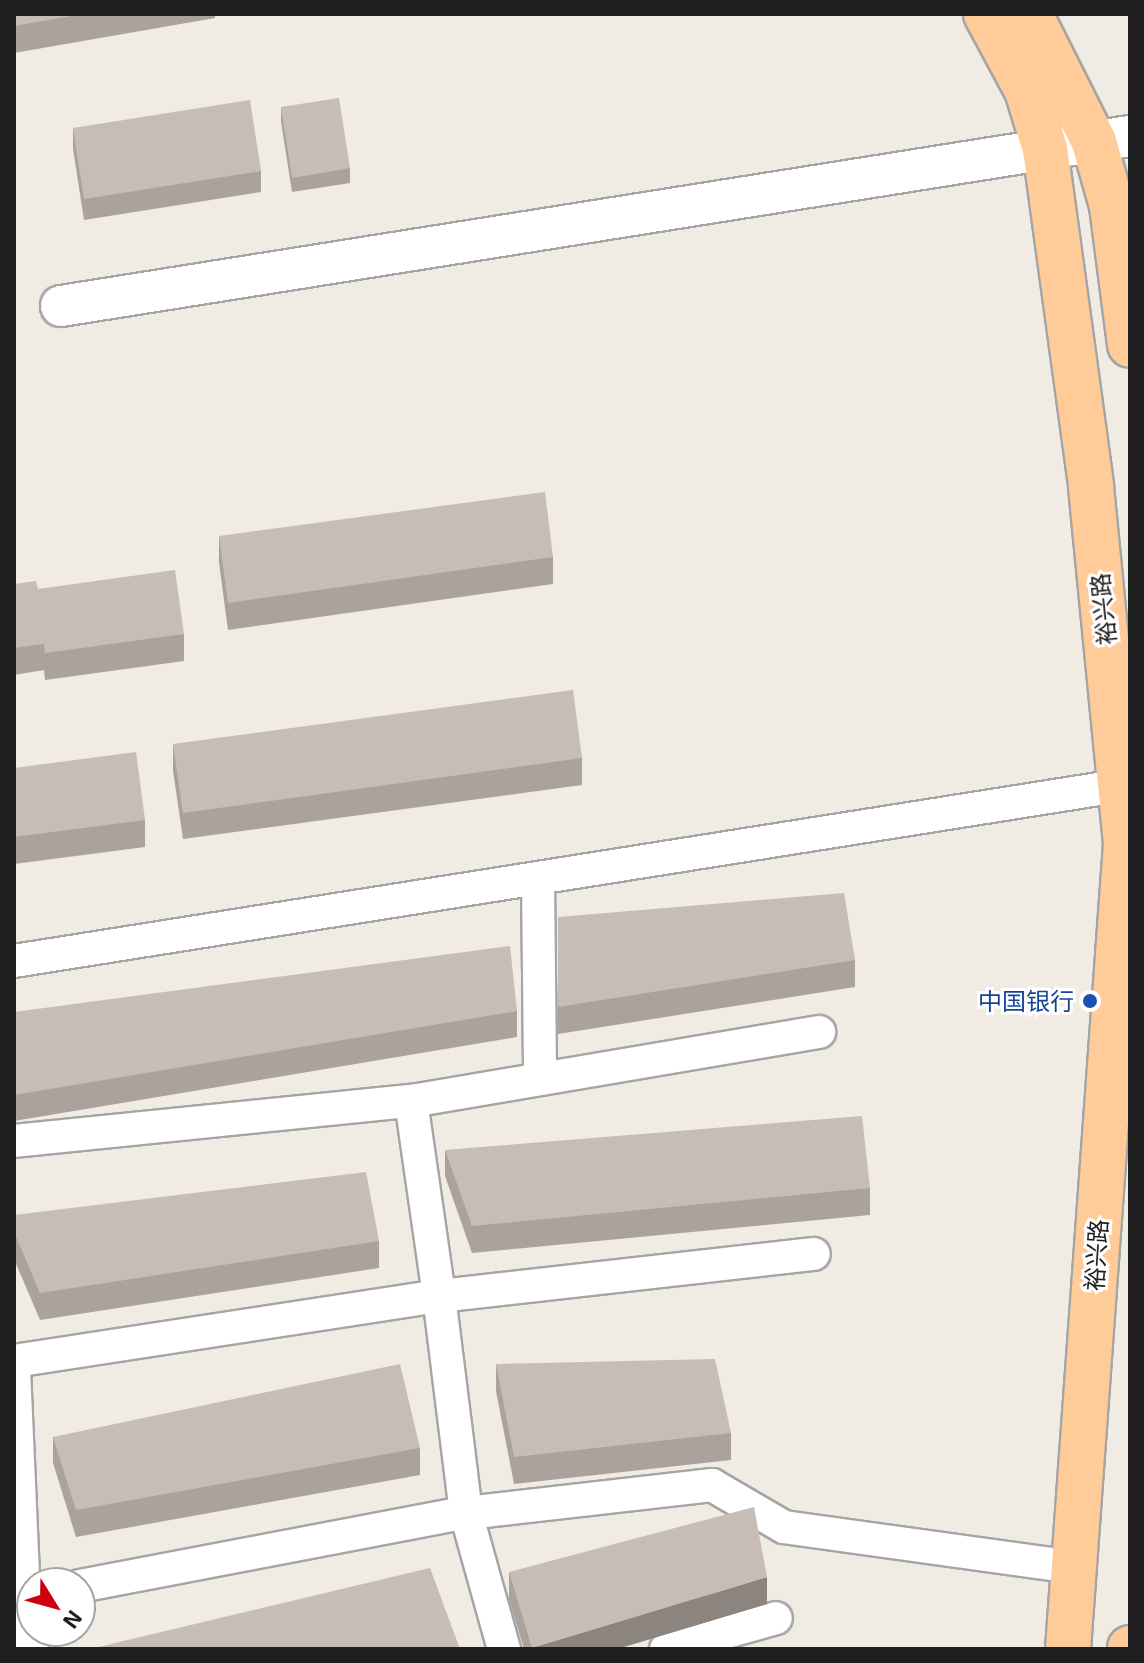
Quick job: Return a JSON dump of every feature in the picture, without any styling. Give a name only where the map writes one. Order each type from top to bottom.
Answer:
[{"type":"main road","name":"裕兴路","points":[[986,14],[1027,90],[1045,149],[1091,487],[1125,785],[1126,844],[1068,1649]]},
{"type":"main road","points":[[1030,14],[1112,139],[1112,206],[1130,345]]},
{"type":"street","points":[[61,306],[1112,139]]},
{"type":"street","points":[[14,961],[1125,785]]},
{"type":"street","points":[[538,878],[540,1079]]},
{"type":"street","points":[[14,1141],[411,1101],[819,1032]]},
{"type":"street","points":[[411,1101],[466,1513],[504,1649]]},
{"type":"street","points":[[14,1361],[439,1296],[814,1254]]},
{"type":"street","points":[[14,1369],[26,1567]]},
{"type":"street","points":[[96,1583],[466,1513],[712,1485],[784,1527],[1074,1567]]},
{"type":"street","points":[[666,1649],[776,1618]]},
{"type":"building","points":[[14,14],[83,14],[14,26]]},
{"type":"building","points":[[339,98],[350,168],[292,178],[281,107]]},
{"type":"building","points":[[250,100],[261,171],[84,199],[73,128]]},
{"type":"building","points":[[545,492],[553,557],[228,603],[219,536]]},
{"type":"building","points":[[175,570],[184,634],[45,653],[44,644],[14,648],[14,584],[36,581],[38,589]]},
{"type":"building","points":[[573,690],[582,758],[183,813],[173,744]]},
{"type":"building","points":[[136,752],[145,820],[14,837],[14,768]]},
{"type":"building","points":[[844,893],[855,960],[558,1007],[558,917]]},
{"type":"building","points":[[510,946],[517,1011],[14,1095],[14,1012]]},
{"type":"building","points":[[862,1116],[870,1188],[472,1226],[445,1150]]},
{"type":"building","points":[[366,1172],[379,1241],[40,1293],[14,1232],[14,1215]]},
{"type":"building","points":[[715,1359],[731,1433],[514,1457],[496,1364]]},
{"type":"building","points":[[400,1364],[420,1448],[76,1510],[53,1437]]},
{"type":"building","points":[[754,1507],[767,1577],[532,1648],[509,1572]]},
{"type":"building","points":[[430,1568],[460,1649],[90,1649]]},
{"type":"place","name":"中国银行","points":[[1090,1001]]}]
